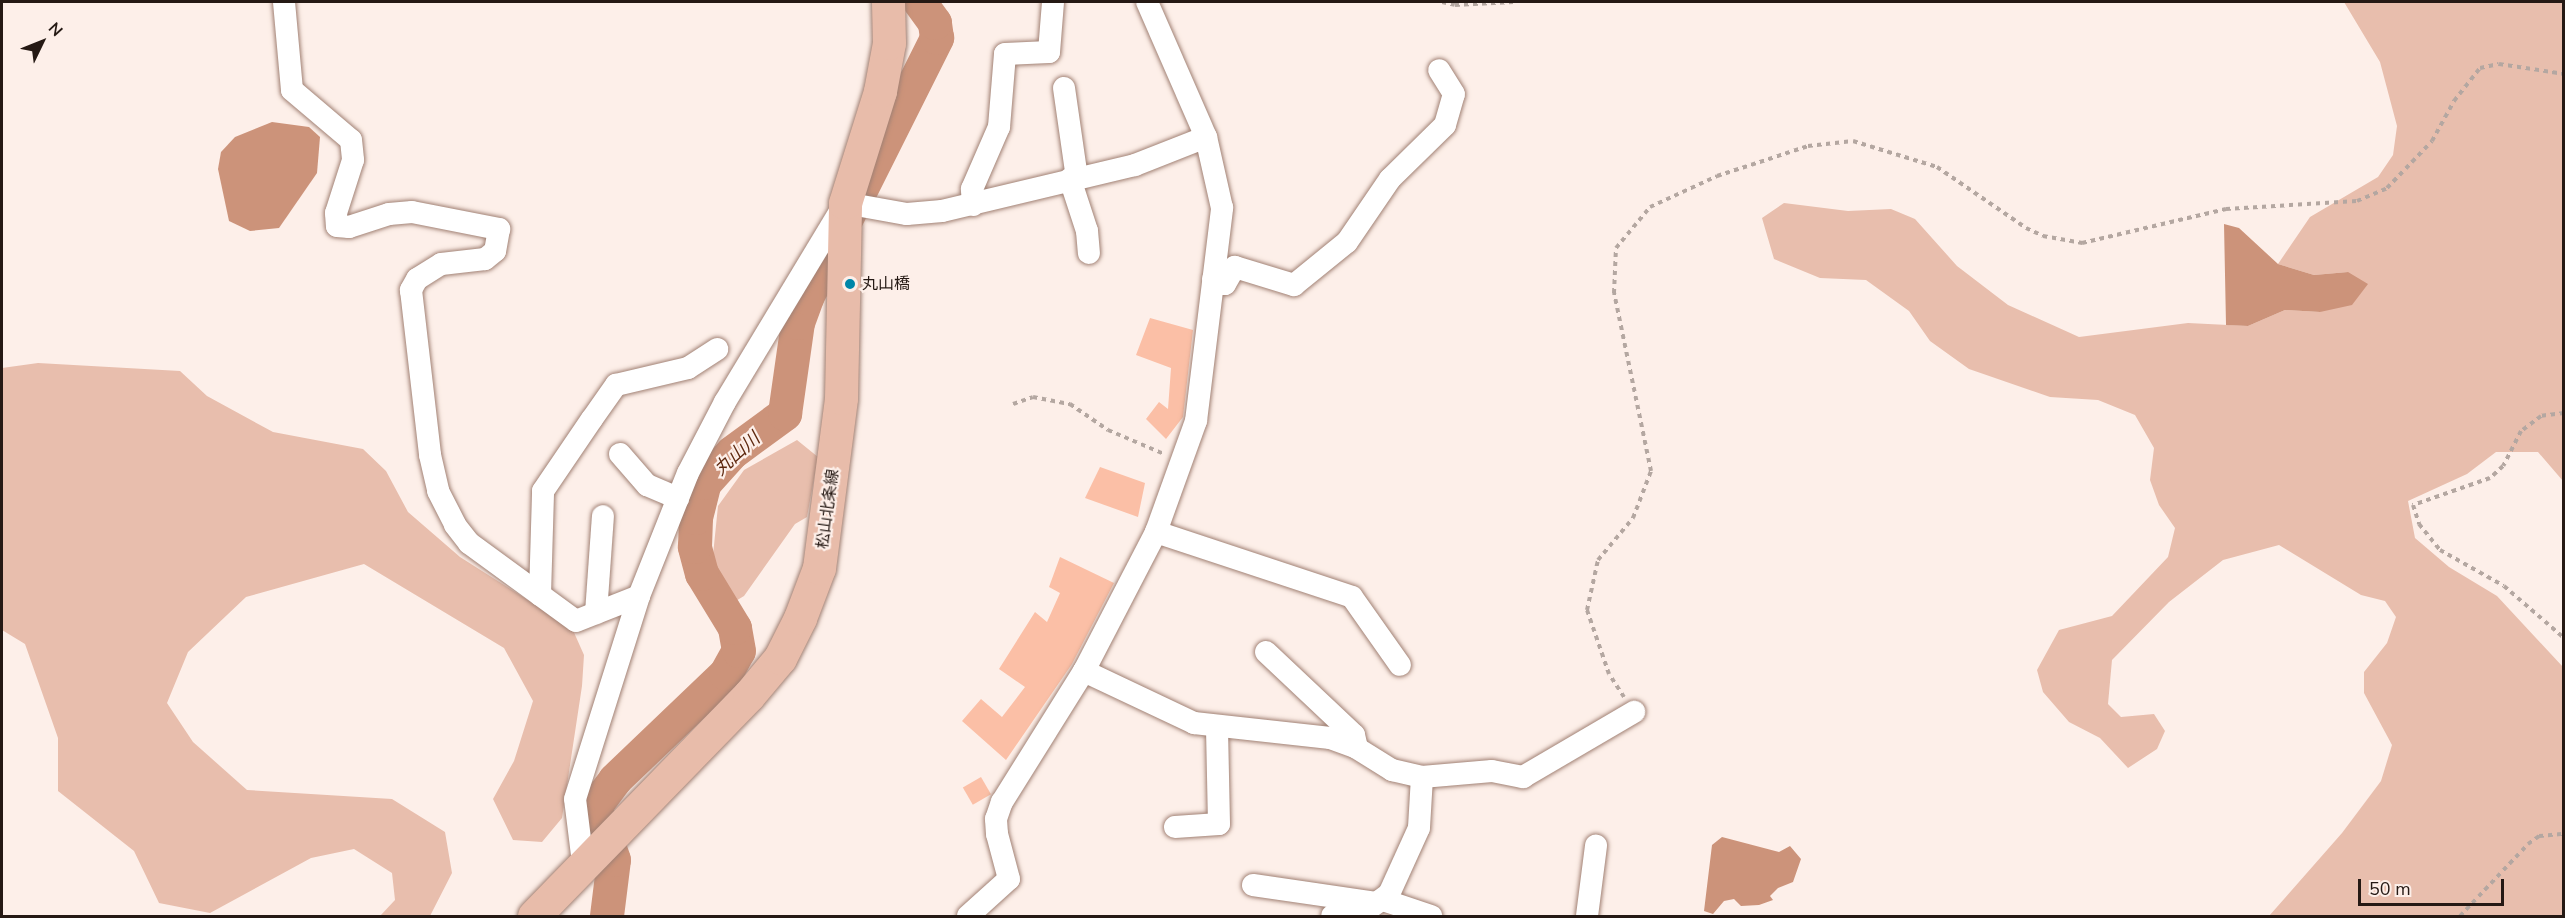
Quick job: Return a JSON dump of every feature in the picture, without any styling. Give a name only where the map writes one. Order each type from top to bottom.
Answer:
[{"type":"main road","name":"松山北条線","points":[[534,916],[583,862],[657,788],[780,658],[819,568],[842,398],[841,280],[845,204],[880,91],[889,43],[888,2]]},
{"type":"street","points":[[284,2],[292,90],[351,140],[353,160],[336,213],[337,226],[349,227],[389,214],[412,212],[499,229],[495,251],[485,259],[441,264],[417,279],[411,290],[419,371],[438,491],[455,525],[469,543],[576,621],[639,596]]},
{"type":"street","points":[[973,205],[972,189],[999,128],[1005,54],[1049,52],[1053,2]]},
{"type":"street","points":[[968,916],[1009,879],[996,819],[1084,671],[1156,532],[1196,421],[1222,208],[1206,137],[1147,2]]},
{"type":"street","points":[[1213,279],[1225,284],[1235,267],[1294,285],[1347,242],[1390,179],[1445,125],[1454,94],[1439,70]]},
{"type":"street","points":[[1064,88],[1073,178],[1087,231],[1089,252]]},
{"type":"street","points":[[583,862],[575,800],[639,596],[678,498],[725,402],[845,204],[907,214],[973,205],[1073,178],[1135,165],[1206,137]]},
{"type":"street","points":[[540,595],[543,491],[604,402],[625,381],[688,368],[717,349]]},
{"type":"street","points":[[620,454],[647,485],[678,498]]},
{"type":"street","points":[[596,613],[603,516]]},
{"type":"street","points":[[1156,532],[1352,597],[1400,665]]},
{"type":"street","points":[[1266,652],[1354,735],[1358,748]]},
{"type":"street","points":[[1084,671],[1194,723],[1217,727],[1295,732],[1358,748],[1392,770],[1422,777],[1492,771],[1523,777],[1634,712]]},
{"type":"street","points":[[1175,827],[1219,824],[1217,727]]},
{"type":"street","points":[[1332,916],[1366,911],[1381,902],[1416,837],[1422,777]]},
{"type":"street","points":[[1587,916],[1596,846]]},
{"type":"street","points":[[1252,885],[1381,902],[1431,916]]},
{"type":"path","points":[[1442,2],[1455,5],[1514,2]]},
{"type":"path","points":[[1609,674],[1587,610],[1590,583],[1598,560],[1633,518],[1651,471],[1614,293],[1616,248],[1650,207],[1717,176],[1808,146],[1853,141],[1937,167],[2026,228],[2043,236],[2082,243],[2226,209],[2357,201],[2387,188],[2432,141],[2454,101],[2480,68],[2499,64],[2564,74]]},
{"type":"path","points":[[1013,405],[1033,397],[1070,404],[1108,430],[1181,461]]},
{"type":"path","points":[[2564,413],[2541,416],[2522,431],[2503,466],[2490,478],[2426,497],[2413,505],[2413,512],[2440,550],[2504,586],[2564,638]]},
{"type":"path","points":[[2460,916],[2528,844],[2539,836],[2564,834]]},
{"type":"shaded area","points":[[2344,2],[2563,2],[2563,481],[2538,452],[2496,452],[2467,474],[2408,501],[2415,538],[2449,567],[2497,596],[2563,667],[2563,916],[2269,916],[2342,833],[2381,781],[2392,745],[2364,693],[2364,672],[2387,643],[2396,617],[2385,601],[2361,595],[2279,545],[2223,560],[2169,602],[2112,660],[2108,704],[2121,717],[2154,714],[2165,731],[2157,749],[2128,768],[2100,738],[2069,722],[2043,692],[2037,670],[2059,630],[2112,616],[2168,557],[2175,528],[2159,505],[2150,480],[2154,448],[2135,415],[2098,400],[2050,397],[1969,369],[1930,341],[1909,311],[1866,280],[1820,278],[1774,259],[1762,218],[1784,203],[1848,211],[1891,209],[1915,219],[1957,266],[2008,305],[2079,337],[2188,323],[2248,326],[2285,310],[2320,312],[2348,272],[2314,275],[2278,264],[2310,217],[2378,177],[2393,155],[2397,126],[2380,62]]},
{"type":"shaded area","points":[[272,122],[309,127],[320,137],[317,173],[279,228],[250,231],[229,221],[218,169],[221,152],[235,137]]},
{"type":"shaded area","points":[[2224,224],[2239,228],[2278,264],[2314,275],[2348,272],[2368,284],[2352,305],[2320,312],[2285,310],[2248,326],[2226,325]]},
{"type":"shaded area","points":[[38,363],[180,371],[207,396],[273,432],[363,449],[386,471],[408,512],[460,557],[572,628],[584,655],[582,686],[562,818],[542,842],[513,840],[493,799],[514,761],[533,701],[504,648],[364,564],[246,597],[188,652],[167,703],[193,742],[247,790],[392,799],[445,832],[452,873],[430,916],[380,916],[395,900],[392,873],[354,849],[311,858],[210,913],[159,903],[134,851],[58,791],[58,738],[25,644],[2,630],[2,368]]},
{"type":"shaded area","points":[[797,440],[818,457],[807,517],[795,524],[744,596],[724,608],[713,555],[718,506],[744,470]]},
{"type":"shaded area","points":[[1722,837],[1779,852],[1790,846],[1801,859],[1793,882],[1778,888],[1770,896],[1773,900],[1759,905],[1741,906],[1734,899],[1724,901],[1713,914],[1704,911],[1712,845]]},
{"type":"building","points":[[1150,318],[1193,330],[1183,417],[1166,439],[1146,419],[1159,402],[1168,409],[1171,368],[1136,355]]},
{"type":"building","points":[[1100,467],[1145,483],[1138,517],[1085,498]]},
{"type":"building","points":[[1060,557],[1114,583],[1072,664],[1006,760],[962,721],[981,699],[1002,717],[1025,687],[999,669],[1035,612],[1047,622],[1060,593],[1049,587]]},
{"type":"building","points":[[981,777],[991,794],[973,805],[963,788]]},
{"type":"waterway","name":"丸山川","points":[[607,916],[614,860],[595,807],[615,780],[726,674],[739,651],[735,628],[702,574],[695,547],[696,518],[705,483],[732,453],[785,414],[798,323],[807,298],[937,38],[935,23],[920,2]]},
{"type":"place","name":"丸山橋","points":[[850,284]]}]
